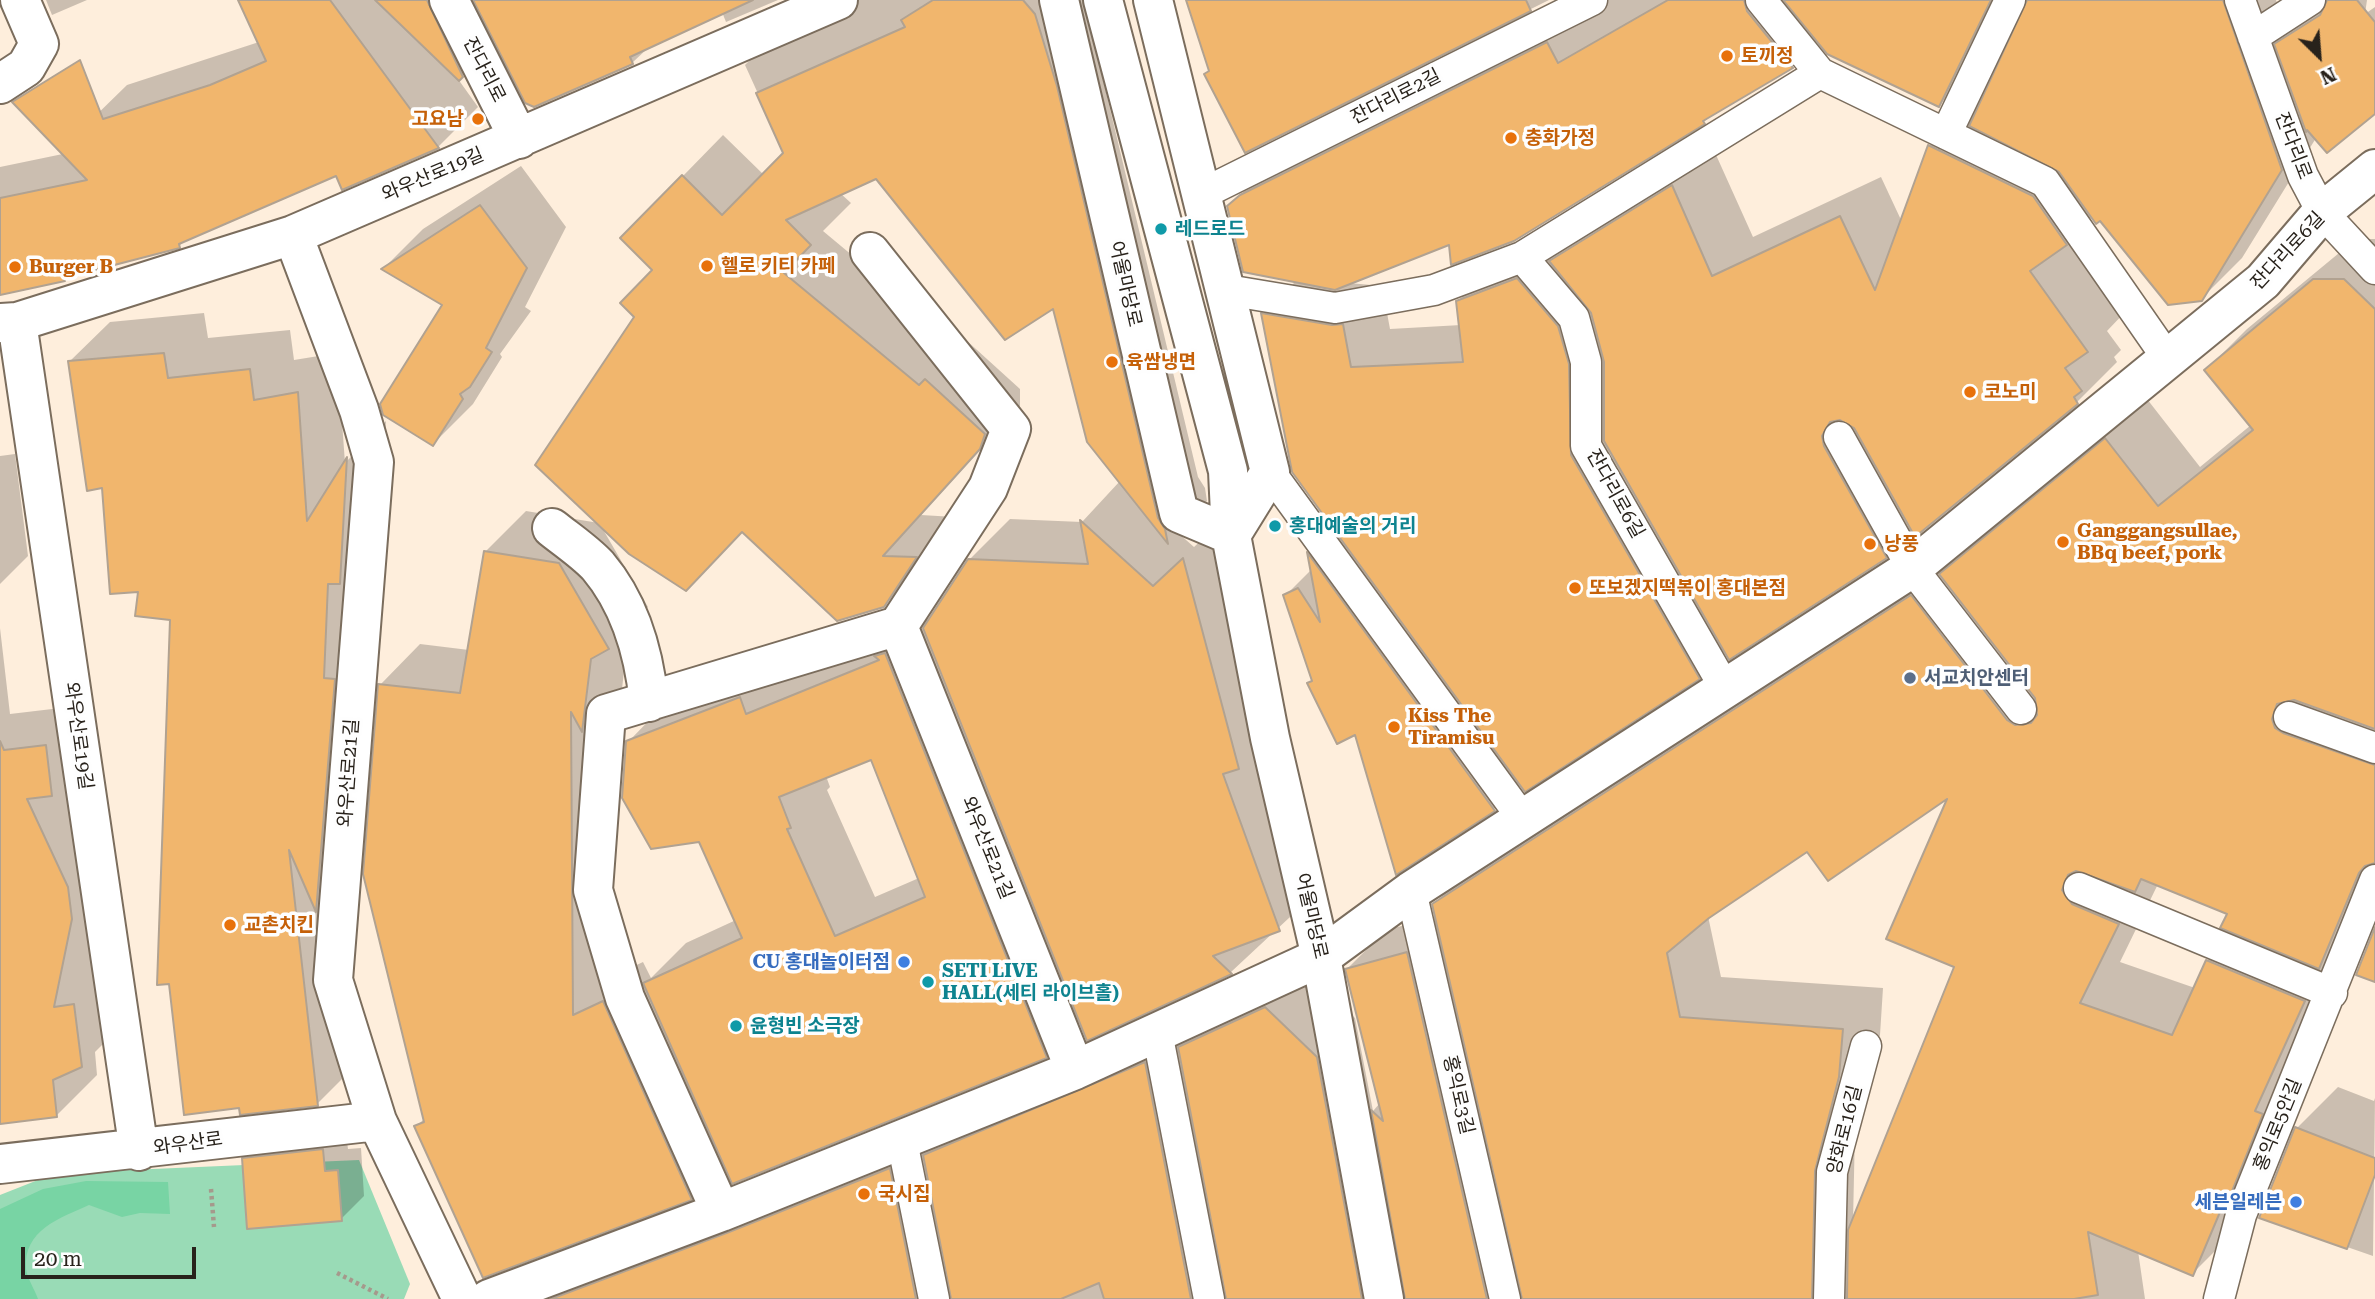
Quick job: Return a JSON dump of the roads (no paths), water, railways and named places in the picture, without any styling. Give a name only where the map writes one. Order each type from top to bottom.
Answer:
[{"type":"street","points":[[0,84],[26,67],[39,44],[20,0]]},
{"type":"street","name":"잔다리로","points":[[449,0],[519,139]]},
{"type":"street","name":"와우산로19길","points":[[139,1151],[9,322],[293,235],[519,139],[782,10],[838,0]]},
{"type":"street","name":"어울마당로","points":[[1059,0],[1179,513],[1230,535],[1270,738],[1321,957],[1384,1299]]},
{"type":"street","points":[[1104,0],[1228,471],[1230,535]]},
{"type":"street","points":[[1153,0],[1270,472],[1230,535]]},
{"type":"street","name":"잔다리로6길","points":[[1321,957],[1411,891],[1912,568],[2263,281],[2322,212],[2375,169]]},
{"type":"street","name":"와우산로21길","points":[[293,235],[359,410],[374,462],[333,980],[377,1121],[462,1299]]},
{"type":"street","points":[[721,1212],[625,998],[593,890],[606,715],[898,626],[988,488],[1011,429],[870,252]]},
{"type":"street","points":[[552,528],[598,566],[631,618],[645,659],[649,702]]},
{"type":"street","name":"와우산로21길","points":[[898,626],[1075,1070]]},
{"type":"street","points":[[489,1299],[721,1212],[1075,1070],[1321,957]]},
{"type":"street","name":"와우산로","points":[[0,1164],[139,1151],[377,1121]]},
{"type":"lane","name":"잔다리로2길","points":[[1200,195],[1560,7],[1592,0]]},
{"type":"lane","points":[[1761,0],[1820,73],[2045,183],[2168,359]]},
{"type":"lane","points":[[1946,134],[2010,0]]},
{"type":"lane","name":"잔다리로","points":[[2239,0],[2303,176],[2322,212]]},
{"type":"lane","points":[[2253,37],[2310,0]]},
{"type":"lane","points":[[1227,290],[1335,308],[1434,290],[1522,257],[1820,73]]},
{"type":"lane","points":[[2322,212],[2375,269]]},
{"type":"lane","name":"잔다리로6길","points":[[1522,257],[1574,318],[1586,362],[1586,446],[1725,688]]},
{"type":"lane","points":[[1839,437],[1912,568],[2021,709]]},
{"type":"lane","points":[[1270,472],[1523,819]]},
{"type":"lane","points":[[2289,717],[2375,748]]},
{"type":"lane","name":"홍익로5안길","points":[[2219,1299],[2241,1215],[2375,880]]},
{"type":"lane","points":[[2079,888],[2332,993]]},
{"type":"lane","name":"홍익로3길","points":[[1411,891],[1505,1299]]},
{"type":"lane","points":[[1157,1032],[1209,1299]]},
{"type":"lane","name":"양화로16길","points":[[1829,1299],[1832,1172],[1866,1046]]},
{"type":"lane","points":[[902,1141],[934,1299]]},
{"type":"place","name":"토끼정","points":[[1727,56]]},
{"type":"place","name":"고요남","points":[[478,119]]},
{"type":"place","name":"충화가정","points":[[1511,138]]},
{"type":"place","name":"레드로드","points":[[1161,229]]},
{"type":"place","name":"헬로 키티 카페","points":[[707,266]]},
{"type":"place","name":"Burger B","points":[[15,267]]},
{"type":"place","name":"육쌈냉면","points":[[1112,362]]},
{"type":"place","name":"코노미","points":[[1970,392]]},
{"type":"place","name":"홍대예술의 거리","points":[[1275,526]]},
{"type":"place","name":"Ganggangsullae, BBq beef, pork","points":[[2063,542]]},
{"type":"place","name":"낭풍","points":[[1870,544]]},
{"type":"place","name":"또보겠지떡볶이 홍대본점","points":[[1575,588]]},
{"type":"place","name":"서교치안센터","points":[[1910,678]]},
{"type":"place","name":"Kiss The Tiramisu","points":[[1394,727]]},
{"type":"place","name":"교촌치킨","points":[[230,925]]},
{"type":"place","name":"CU 홍대놀이터점","points":[[904,962]]},
{"type":"place","name":"SETI LIVE HALL(세티 라이브홀)","points":[[928,982]]},
{"type":"place","name":"윤형빈 소극장","points":[[736,1026]]},
{"type":"place","name":"국시집","points":[[864,1194]]},
{"type":"place","name":"세븐일레븐","points":[[2296,1202]]}]
